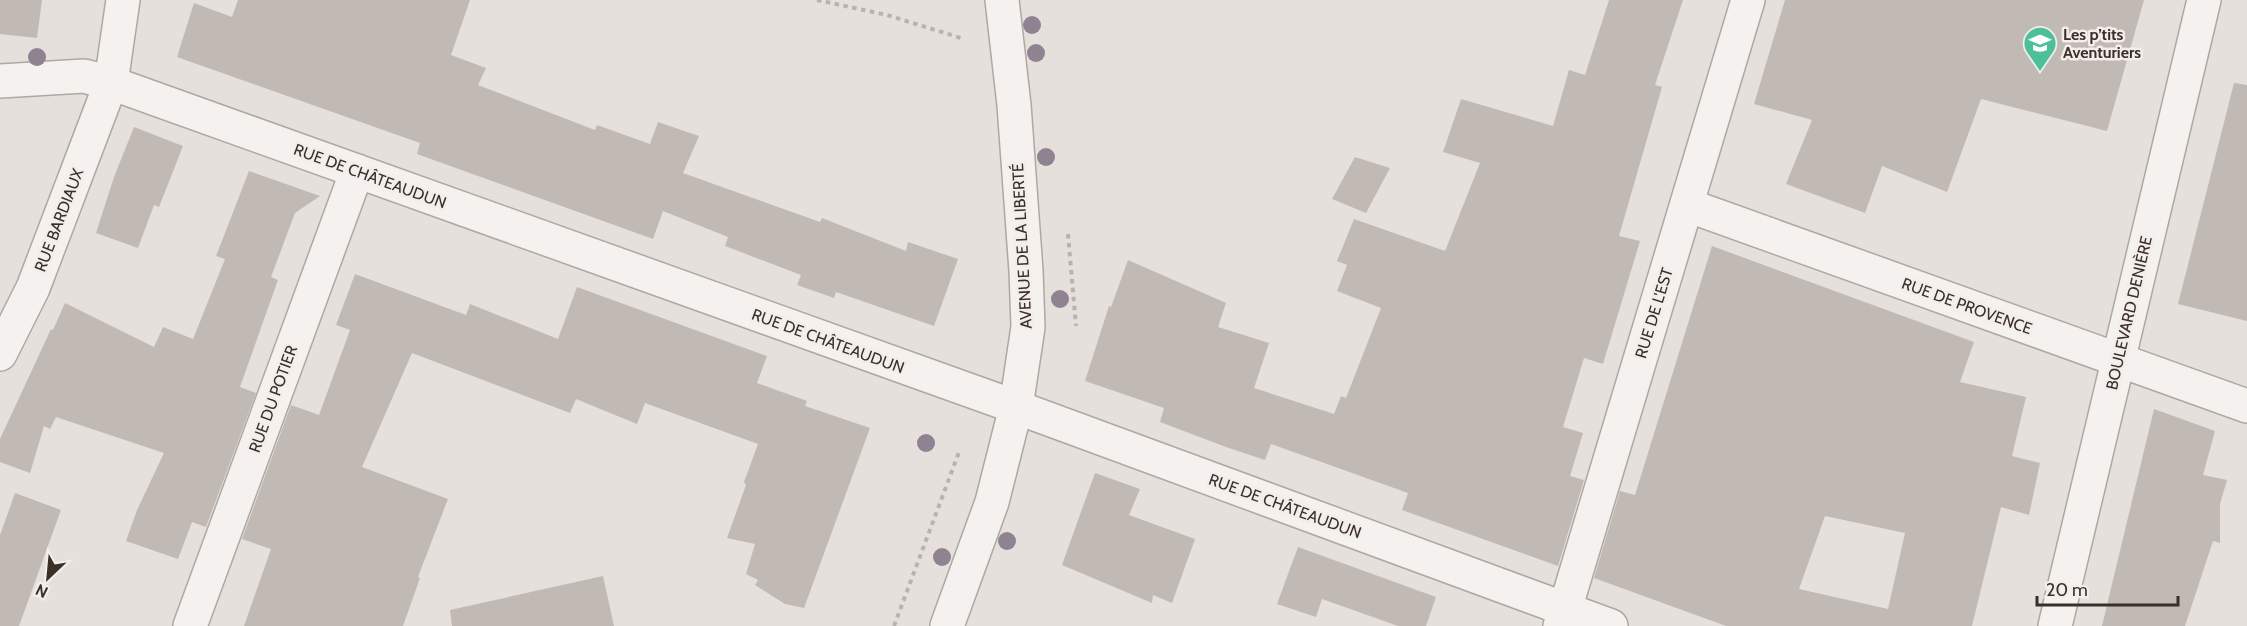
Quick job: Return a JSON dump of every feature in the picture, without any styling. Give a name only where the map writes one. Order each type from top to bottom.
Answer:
[{"type":"street","name":"RUE BARDIAUX","points":[[0,354],[33,288],[111,83],[123,0]]},
{"type":"street","name":"AVENUE DE LA LIBERTÉ","points":[[947,626],[992,502],[1016,407],[1028,327],[1027,282],[1014,105],[1002,0]]},
{"type":"street","name":"RUE DE L'EST","points":[[1563,617],[1748,0]]},
{"type":"street","name":"BOULEVARD DENIÈRE","points":[[2055,626],[2204,0]]},
{"type":"street","points":[[0,81],[84,76],[111,83]]},
{"type":"street","name":"RUE DE CHÂTEAUDUN","points":[[111,83],[1016,407],[1563,617],[1611,626]]},
{"type":"street","name":"RUE DU POTIER","points":[[190,626],[357,171]]},
{"type":"street","name":"RUE DE PROVENCE","points":[[1687,205],[2247,406]]},
{"type":"path","points":[[817,0],[886,15],[964,39],[967,50]]},
{"type":"path","points":[[894,626],[971,419],[978,394]]},
{"type":"building","points":[[0,0],[42,0],[37,38],[0,34]]},
{"type":"building","points":[[238,0],[470,0],[451,55],[486,68],[478,85],[595,130],[597,125],[650,144],[658,122],[699,136],[683,173],[820,222],[822,218],[906,251],[908,242],[958,259],[934,326],[836,292],[834,298],[797,285],[801,275],[725,246],[728,237],[663,211],[653,239],[417,154],[420,143],[177,57],[194,3],[232,17]]},
{"type":"building","points":[[1609,0],[1683,0],[1655,85],[1662,87],[1619,236],[1640,241],[1603,364],[1584,358],[1563,427],[1583,433],[1570,476],[1584,480],[1558,566],[1402,510],[1408,493],[1271,444],[1265,460],[1226,447],[1160,422],[1164,408],[1085,381],[1109,306],[1111,307],[1128,260],[1226,303],[1218,327],[1269,343],[1254,388],[1334,414],[1341,396],[1346,398],[1381,308],[1337,291],[1347,265],[1337,261],[1354,219],[1445,251],[1480,163],[1443,152],[1461,99],[1553,126],[1569,70],[1585,75]]},
{"type":"building","points":[[1785,0],[2144,0],[2107,131],[1981,99],[1947,192],[1882,166],[1865,213],[1786,184],[1812,120],[1754,104]]},
{"type":"building","points":[[2234,83],[2247,85],[2247,321],[2178,304]]},
{"type":"building","points":[[134,127],[183,146],[159,207],[154,205],[138,248],[96,233],[114,177]]},
{"type":"building","points":[[1355,157],[1390,168],[1366,213],[1332,199]]},
{"type":"building","points":[[249,171],[320,196],[295,213],[271,277],[278,280],[240,387],[256,393],[206,527],[192,522],[178,559],[126,541],[137,510],[164,453],[56,417],[50,429],[44,426],[30,473],[0,462],[0,439],[65,303],[154,347],[163,327],[193,339],[225,259],[216,256]]},
{"type":"building","points":[[1712,246],[1974,342],[1960,382],[2026,397],[2012,456],[2040,463],[2029,515],[2001,507],[1972,626],[1726,626],[1594,578],[1620,491],[1635,495]],"holes":[[[1825,516],[1905,533],[1888,609],[1799,589]]]},
{"type":"building","points":[[355,274],[466,315],[470,304],[558,339],[577,287],[767,356],[757,383],[807,401],[805,406],[870,428],[804,608],[785,604],[755,585],[758,580],[746,574],[755,544],[727,538],[758,444],[645,403],[637,424],[576,399],[570,413],[412,353],[362,467],[448,499],[418,577],[420,578],[403,626],[244,626],[271,549],[242,539],[291,405],[319,415],[350,330],[336,325]]},
{"type":"building","points":[[2154,409],[2215,431],[2203,475],[2227,480],[2220,504],[2220,543],[2213,541],[2185,626],[2102,626]]},
{"type":"building","points":[[1095,473],[1140,489],[1129,515],[1195,539],[1172,603],[1153,595],[1152,603],[1062,565]]},
{"type":"building","points":[[15,493],[61,510],[19,626],[0,626],[0,535]]},
{"type":"building","points":[[1298,547],[1436,597],[1426,626],[1398,626],[1322,599],[1316,617],[1277,604]]},
{"type":"building","points":[[603,576],[614,626],[452,626],[450,610]]},
{"type":"place","name":"Les p’tits Aventuriers","points":[[2040,72]]}]
